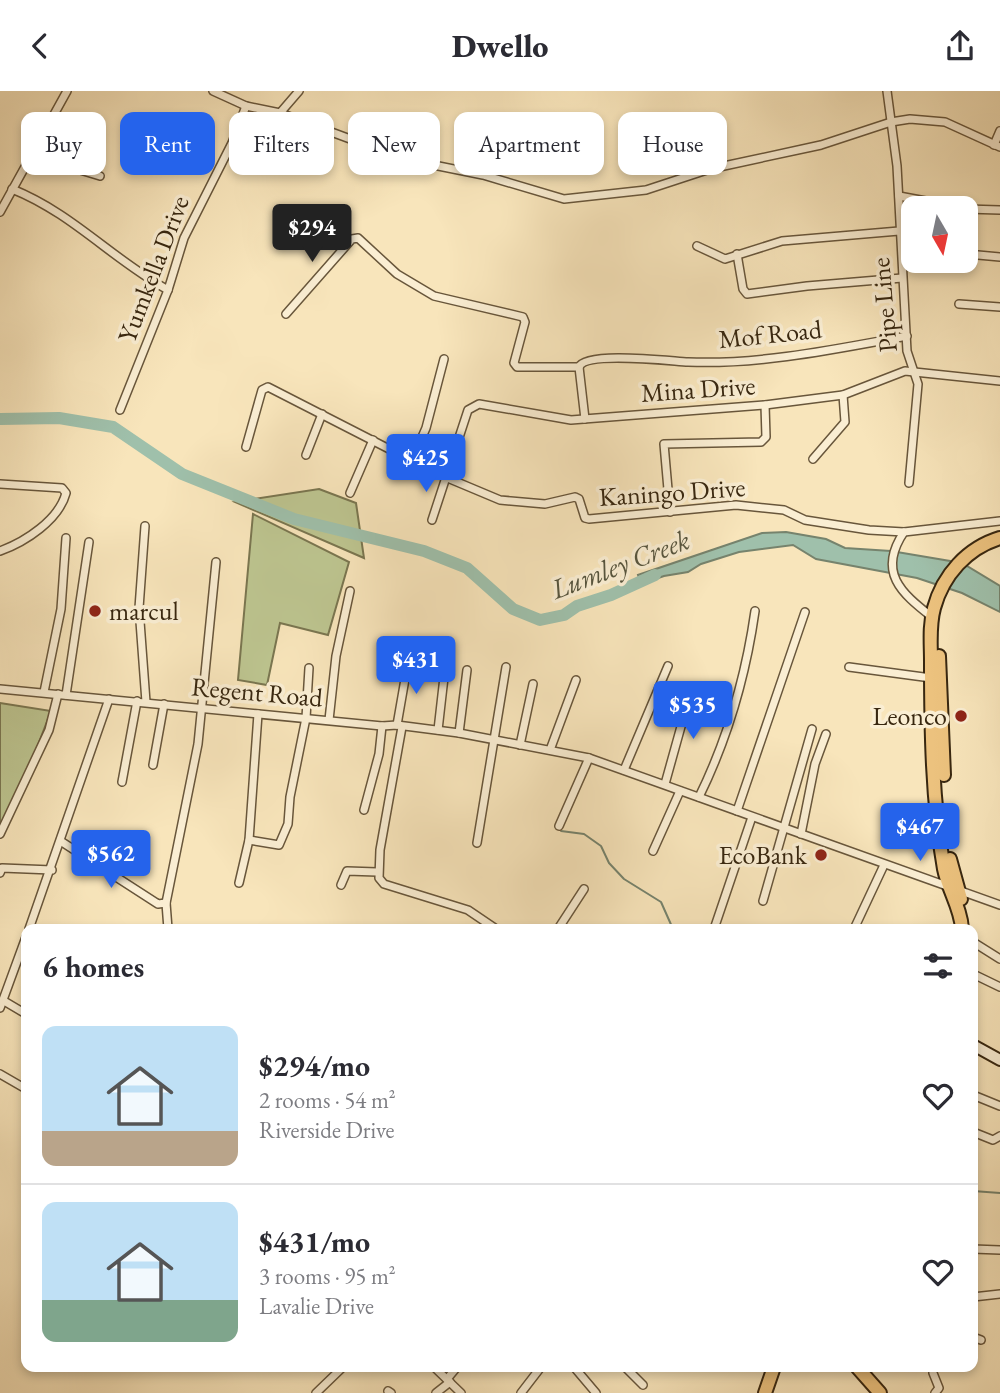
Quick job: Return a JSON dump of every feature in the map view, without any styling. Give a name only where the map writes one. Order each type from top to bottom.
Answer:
[{"type":"main road","points":[[961,924],[939,817],[931,678],[935,612],[948,579],[973,552],[1000,538]]},
{"type":"main road","points":[[973,552],[1000,545]]},
{"type":"main road","points":[[935,612],[952,887],[967,924]]},
{"type":"main road","points":[[978,1048],[1000,1060]]},
{"type":"main road","points":[[765,1393],[772,1372]]},
{"type":"main road","points":[[774,1393],[780,1372]]},
{"type":"main road","points":[[852,1372],[869,1393]]},
{"type":"main road","points":[[861,1372],[880,1393]]},
{"type":"street","points":[[55,112],[67,91]]},
{"type":"street","points":[[213,91],[246,106],[275,112]]},
{"type":"street","points":[[281,112],[299,91]]},
{"type":"street","name":"Pipe Line","points":[[887,91],[899,196],[907,351],[918,384],[909,483]]},
{"type":"street","name":"Yumkella Drive","points":[[120,410],[168,289],[184,238],[232,143],[246,106]]},
{"type":"street","points":[[334,135],[384,155],[483,175],[573,199],[646,190],[710,169],[821,145],[891,122],[933,119],[966,130],[997,146],[1000,131]]},
{"type":"street","points":[[0,212],[21,172]]},
{"type":"street","points":[[12,189],[62,213],[148,278],[168,289]]},
{"type":"street","points":[[978,209],[1000,210]]},
{"type":"street","points":[[697,246],[725,259],[782,241],[899,230]]},
{"type":"street","name":"Mof Road","points":[[286,314],[355,237],[397,274],[434,296],[523,317],[525,323],[514,360],[517,367],[579,367],[587,361],[636,358],[724,362],[907,336]]},
{"type":"street","points":[[737,254],[743,289],[747,294],[902,278]]},
{"type":"street","points":[[978,255],[1000,257]]},
{"type":"street","points":[[959,304],[1000,307]]},
{"type":"street","points":[[412,460],[426,428],[444,359]]},
{"type":"street","points":[[579,367],[585,419]]},
{"type":"street","name":"Mina Drive","points":[[447,477],[472,405],[487,405],[557,420],[585,419],[765,405],[843,395],[905,371],[1000,381]]},
{"type":"street","points":[[246,447],[264,387],[447,477],[432,520]]},
{"type":"street","points":[[813,459],[845,422],[843,395]]},
{"type":"street","points":[[670,512],[664,444],[761,442],[766,437],[765,405]]},
{"type":"street","points":[[306,455],[322,414]]},
{"type":"street","points":[[350,493],[373,440]]},
{"type":"street","name":"Kaningo Drive","points":[[447,477],[500,500],[545,504],[575,497],[579,499],[585,518],[589,519],[737,505],[765,507],[814,521],[904,532],[1000,521]]},
{"type":"street","points":[[0,484],[62,488],[66,493],[63,503],[41,526],[13,547],[0,551]]},
{"type":"street","points":[[122,782],[142,701],[139,608],[145,526]]},
{"type":"street","points":[[904,532],[892,574],[898,588],[935,612]]},
{"type":"street","points":[[44,692],[61,609],[66,538]]},
{"type":"street","points":[[0,834],[49,730],[62,694],[89,543]]},
{"type":"street","points":[[168,924],[166,903],[198,744],[216,562]]},
{"type":"street","points":[[329,720],[336,656],[350,591]]},
{"type":"street","points":[[699,797],[719,755],[739,688],[755,611]]},
{"type":"street","points":[[737,811],[806,612]]},
{"type":"street","points":[[438,730],[447,651]]},
{"type":"street","points":[[408,662],[377,872],[384,884],[468,910],[489,924]]},
{"type":"street","points":[[624,770],[668,666]]},
{"type":"street","points":[[477,843],[496,741],[506,667]]},
{"type":"street","points":[[849,667],[931,678]]},
{"type":"street","points":[[248,840],[279,845],[288,824],[290,797],[306,718],[309,669]]},
{"type":"street","points":[[459,733],[467,670]]},
{"type":"street","points":[[550,750],[576,680]]},
{"type":"street","points":[[520,745],[533,684]]},
{"type":"street","points":[[665,784],[687,705],[696,688]]},
{"type":"street","name":"Regent Road","points":[[0,689],[438,730],[590,758],[1000,905]]},
{"type":"street","points":[[31,924],[62,842],[109,699]]},
{"type":"street","points":[[153,765],[164,704]]},
{"type":"street","points":[[239,883],[248,840],[258,714]]},
{"type":"street","points":[[364,810],[379,754],[382,726]]},
{"type":"street","points":[[763,901],[786,829],[812,729]]},
{"type":"street","points":[[801,834],[815,764],[826,734]]},
{"type":"street","points":[[559,826],[590,758]]},
{"type":"street","points":[[653,851],[680,791]]},
{"type":"street","points":[[716,924],[752,817]]},
{"type":"street","points":[[62,842],[158,904],[166,903]]},
{"type":"street","points":[[857,924],[884,865]]},
{"type":"street","points":[[1,870],[52,870]]},
{"type":"street","points":[[341,885],[347,871],[377,872]]},
{"type":"street","points":[[561,924],[584,889]]},
{"type":"street","points":[[978,945],[1000,958]]},
{"type":"street","points":[[21,951],[2,1005],[21,1012]]},
{"type":"street","points":[[978,976],[1000,987]]},
{"type":"street","points":[[0,1074],[21,1086]]},
{"type":"street","points":[[978,1097],[1000,1106]]},
{"type":"street","points":[[978,1134],[993,1140],[1000,1136]]},
{"type":"street","points":[[978,1249],[1000,1249]]},
{"type":"street","points":[[978,1296],[1000,1294]]},
{"type":"street","points":[[316,1393],[337,1372]]},
{"type":"street","points":[[439,1372],[461,1393]]},
{"type":"street","points":[[436,1393],[454,1372]]},
{"type":"street","points":[[522,1392],[537,1372]]},
{"type":"street","points":[[578,1372],[596,1393]]},
{"type":"street","points":[[630,1372],[643,1385]]},
{"type":"street","points":[[933,1373],[939,1388],[935,1393]]},
{"type":"green space","points":[[319,489],[356,503],[364,558],[235,502]]},
{"type":"green space","points":[[253,514],[349,562],[328,635],[280,623],[267,685],[238,680]]},
{"type":"green space","points":[[0,703],[51,711],[30,766],[0,830]]},
{"type":"shaded area","points":[[786,532],[826,539],[845,548],[891,551],[962,563],[1000,586],[1000,612],[962,593],[917,578],[816,559],[793,545],[739,552],[701,564],[688,572],[641,584],[638,575],[762,533]]},
{"type":"waterway","name":"Lumley Creek","points":[[0,419],[59,418],[113,427],[182,474],[294,519],[424,551],[467,568],[513,609],[540,620],[564,615],[577,606],[611,595],[655,575]]},
{"type":"waterway","points":[[561,831],[584,834],[601,846],[609,863],[624,879],[661,902],[671,924]]},
{"type":"waterway","points":[[978,1191],[1000,1193]]},
{"type":"place","name":"marcul","points":[[95,611]]},
{"type":"place","name":"Leonco","points":[[961,716]]},
{"type":"place","name":"EcoBank","points":[[821,855]]}]
